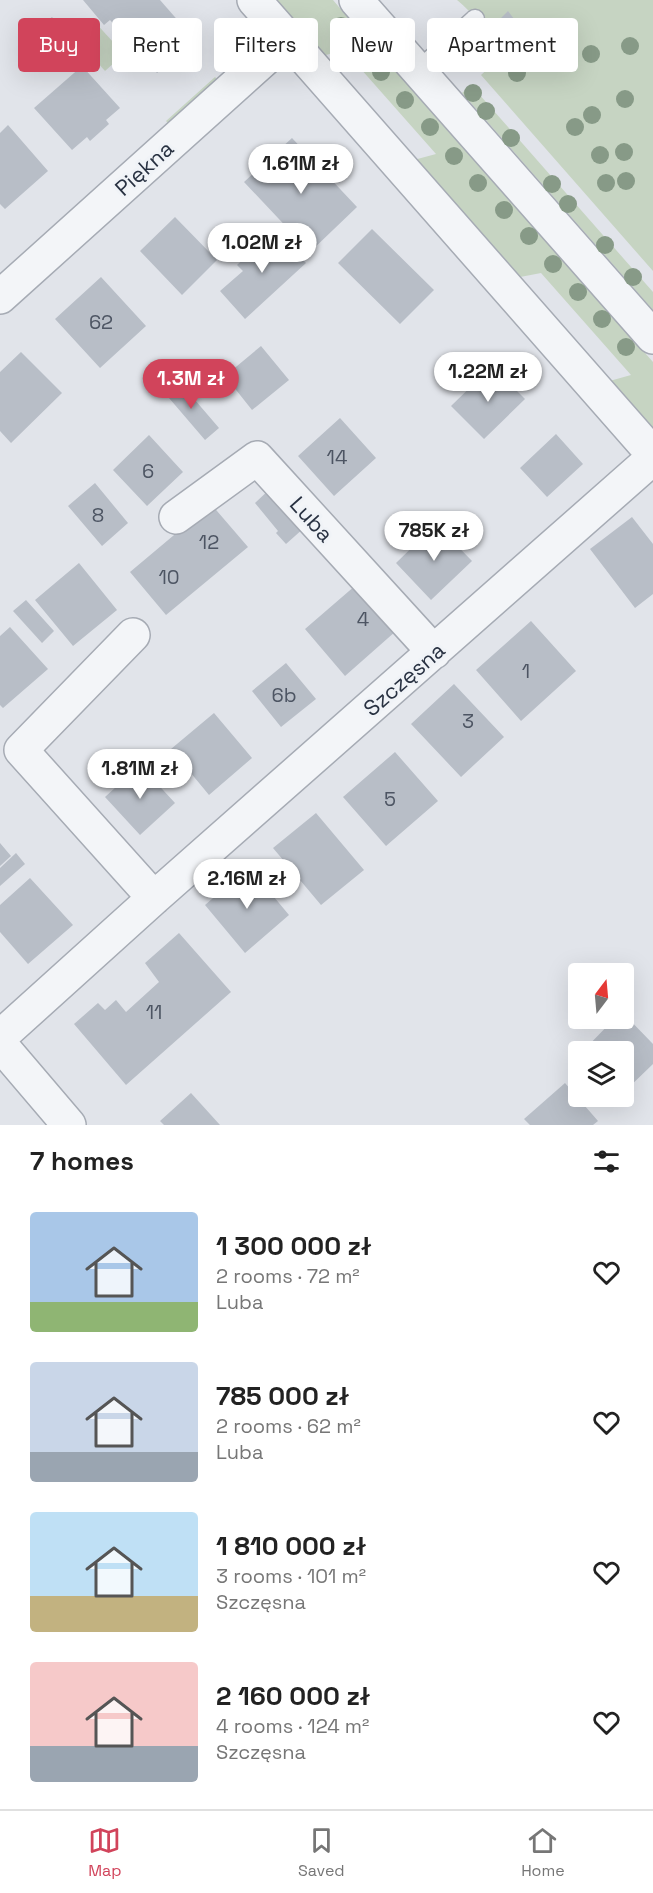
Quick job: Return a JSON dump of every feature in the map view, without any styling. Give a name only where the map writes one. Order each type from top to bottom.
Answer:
[{"type":"street","points":[[254,0],[270,18]]},
{"type":"street","points":[[356,0],[653,337]]},
{"type":"street","name":"Piękna","points":[[0,297],[251,72]]},
{"type":"street","points":[[317,72],[653,456]]},
{"type":"street","name":"Szczęsna","points":[[0,1037],[653,456]]},
{"type":"street","name":"Luba","points":[[176,517],[257,458],[434,652]]},
{"type":"street","points":[[133,635],[21,750],[154,898]]},
{"type":"street","points":[[0,1044],[69,1125]]},
{"type":"lane","points":[[418,71],[427,63]]},
{"type":"green space","points":[[271,0],[333,0],[348,18],[330,18],[330,54],[319,57],[318,18],[286,18]]},
{"type":"green space","points":[[457,0],[653,0],[653,271],[481,75],[483,72],[578,72],[578,18],[476,18]]},
{"type":"green space","points":[[100,28],[112,41],[112,65],[105,71],[100,65]]},
{"type":"green space","points":[[364,72],[397,72],[653,362],[653,434],[606,382],[631,375],[541,273],[515,278],[410,161],[436,154]]},
{"type":"green space","points":[[215,77],[225,88],[176,132],[166,121]]},
{"type":"green space","points":[[471,85],[653,292],[653,310],[462,93]]},
{"type":"building","points":[[83,0],[160,0],[176,18],[112,18],[112,22],[110,20],[104,25]]},
{"type":"building","points":[[508,11],[513,18],[501,18]]},
{"type":"building","points":[[75,72],[87,72],[120,108],[106,120],[109,124],[90,141],[87,137],[72,150],[34,108]]},
{"type":"building","points":[[8,125],[48,171],[5,209],[0,204],[0,133]]},
{"type":"building","points":[[292,138],[357,207],[310,252],[244,182]]},
{"type":"building","points":[[175,217],[217,260],[182,295],[140,251]]},
{"type":"building","points":[[372,229],[434,290],[400,324],[338,263]]},
{"type":"building","points":[[275,230],[306,263],[245,319],[220,291],[243,271],[237,265]]},
{"type":"building","points":[[101,277],[146,326],[100,368],[55,319]]},
{"type":"building","points":[[261,346],[289,380],[252,410],[225,376]]},
{"type":"building","points":[[21,352],[62,393],[11,443],[0,431],[0,372]]},
{"type":"building","points":[[492,366],[525,399],[484,439],[451,406]]},
{"type":"building","points":[[177,379],[219,428],[205,440],[163,391]]},
{"type":"building","points":[[340,418],[376,458],[334,496],[298,456]]},
{"type":"building","points":[[556,434],[583,464],[547,497],[520,468]]},
{"type":"building","points":[[149,435],[183,472],[147,506],[113,470]]},
{"type":"building","points":[[95,483],[128,523],[102,546],[68,506]]},
{"type":"building","points":[[272,487],[304,528],[286,544],[255,503]]},
{"type":"building","points":[[211,504],[248,547],[166,615],[130,572]]},
{"type":"building","points":[[632,517],[653,544],[653,594],[635,608],[590,549]]},
{"type":"building","points":[[436,524],[472,561],[431,600],[396,563]]},
{"type":"building","points":[[79,563],[117,610],[73,646],[35,600]]},
{"type":"building","points":[[356,585],[396,631],[345,676],[305,629]]},
{"type":"building","points":[[26,600],[54,631],[42,643],[13,611]]},
{"type":"building","points":[[531,621],[576,671],[521,721],[476,670]]},
{"type":"building","points":[[10,627],[48,669],[3,708],[0,705],[0,636]]},
{"type":"building","points":[[286,663],[316,699],[281,727],[252,691]]},
{"type":"building","points":[[454,684],[504,737],[461,777],[411,724]]},
{"type":"building","points":[[214,713],[252,758],[209,795],[171,749]]},
{"type":"building","points":[[395,752],[438,801],[386,846],[343,797]]},
{"type":"building","points":[[140,765],[175,803],[140,835],[105,797]]},
{"type":"building","points":[[316,813],[364,870],[321,905],[273,848]]},
{"type":"building","points":[[0,843],[11,856],[0,866]]},
{"type":"building","points":[[16,853],[25,864],[0,886],[0,868]]},
{"type":"building","points":[[249,867],[289,915],[245,953],[205,905]]},
{"type":"building","points":[[30,878],[73,925],[28,964],[0,932],[0,905]]},
{"type":"building","points":[[179,933],[231,992],[126,1085],[74,1024],[98,1003],[105,1010],[116,1000],[126,1012],[159,982],[145,963]]},
{"type":"building","points":[[634,1024],[653,1044],[653,1064],[634,1082],[634,1041],[593,1041],[604,1029],[634,1029]]},
{"type":"building","points":[[565,1083],[568,1086],[568,1107],[586,1107],[598,1121],[593,1125],[530,1125],[524,1119]]},
{"type":"building","points":[[191,1093],[220,1125],[164,1125],[160,1121]]}]
